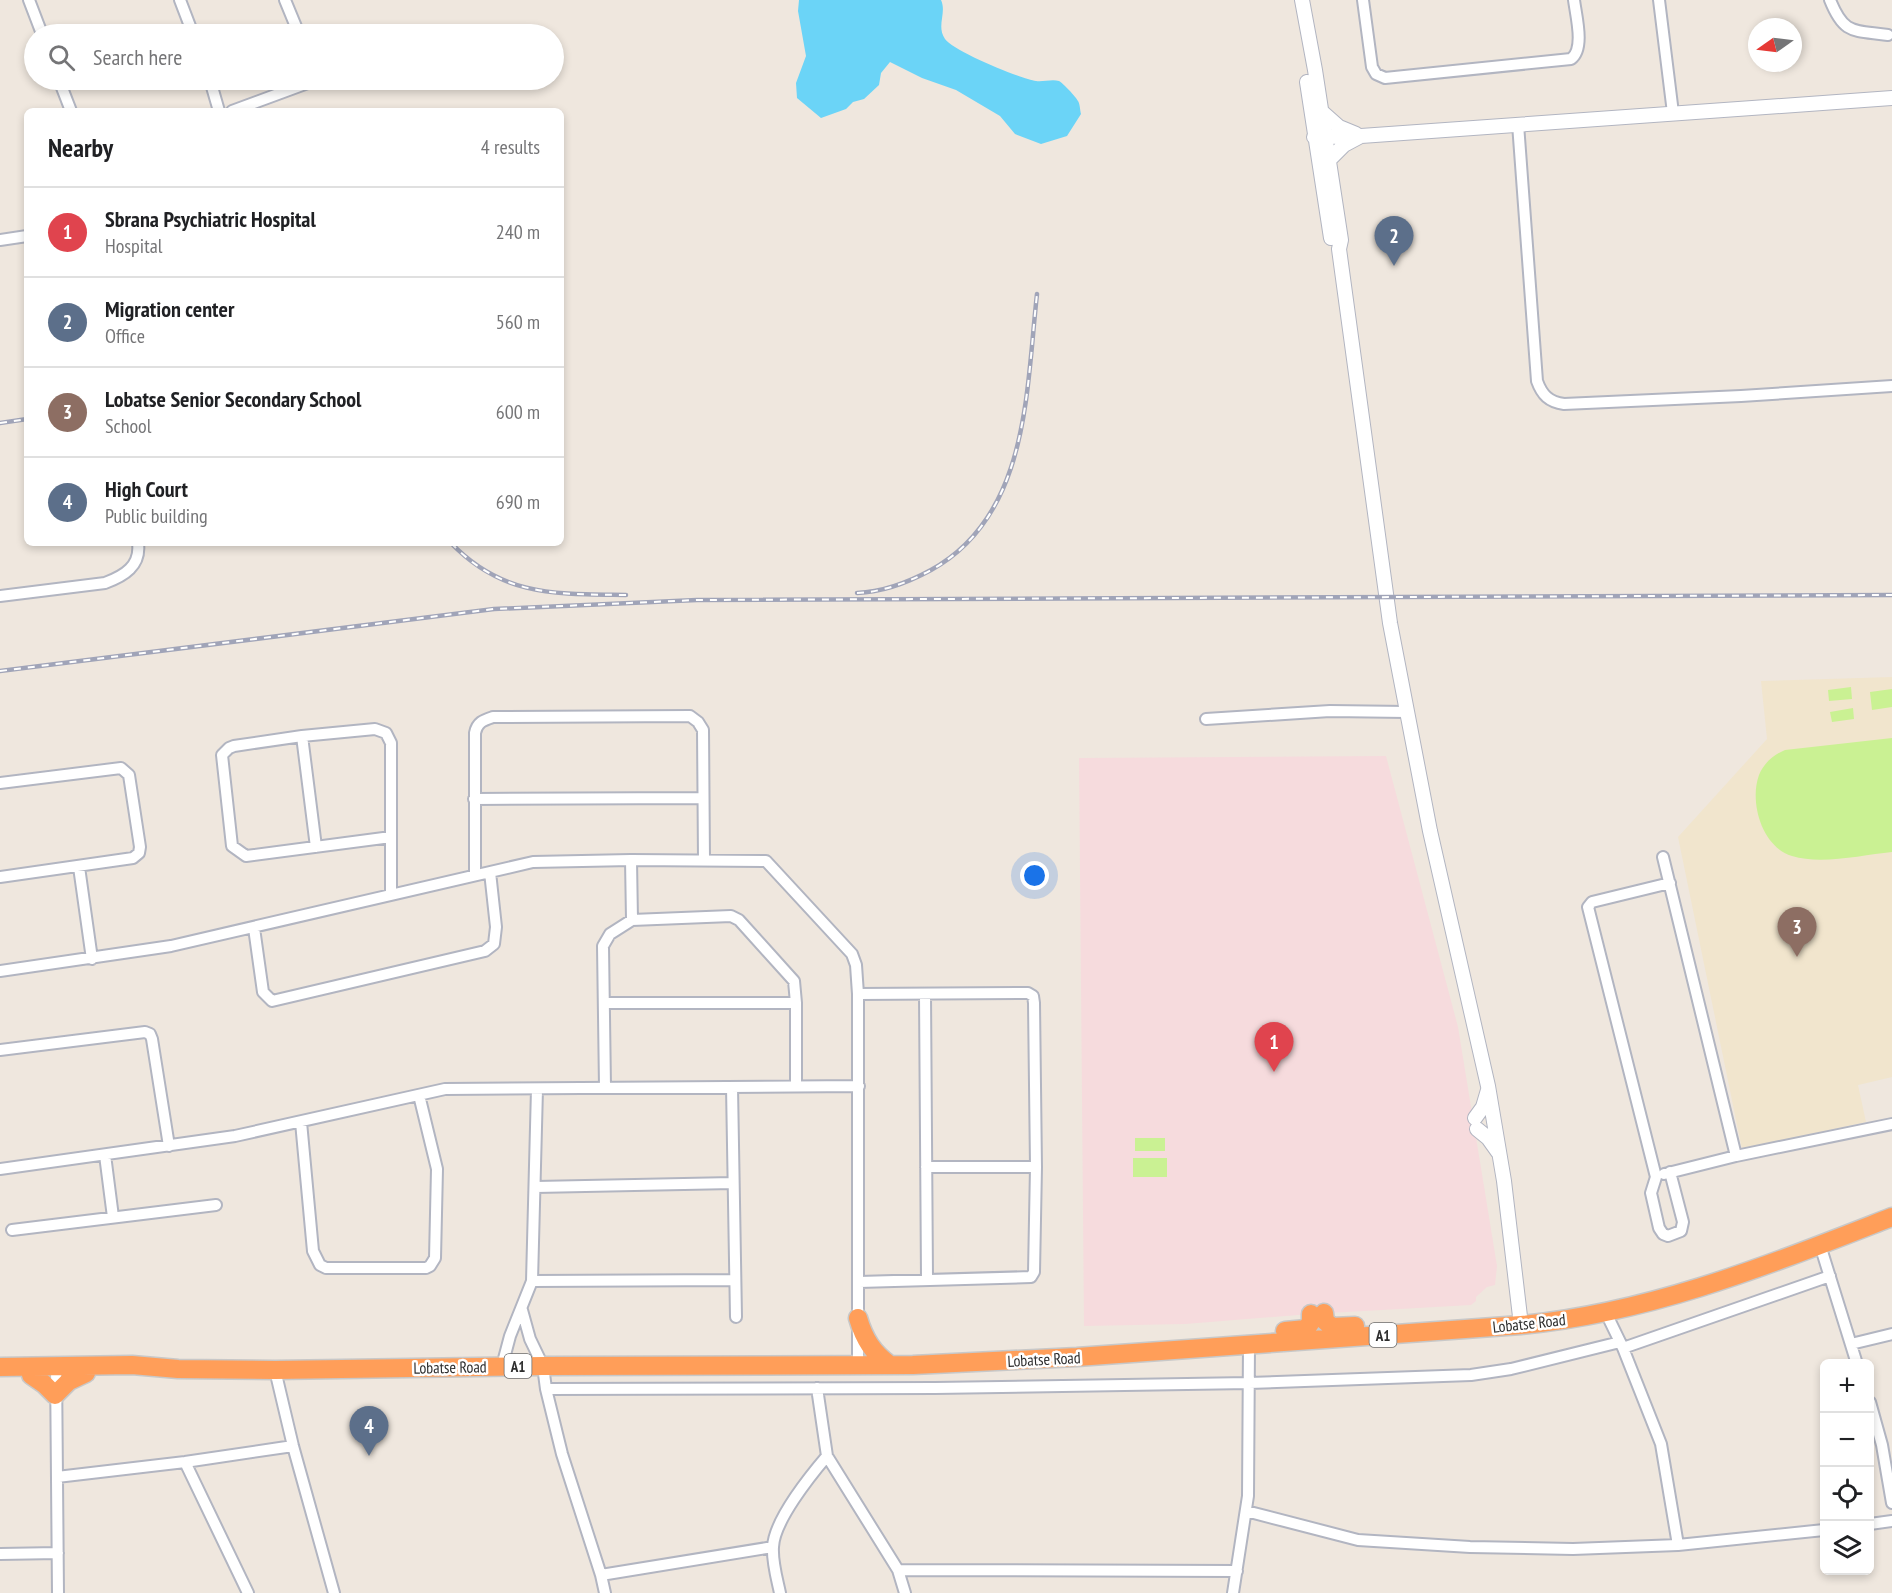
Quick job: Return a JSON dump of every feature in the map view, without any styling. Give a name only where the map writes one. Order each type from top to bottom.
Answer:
[{"type":"highway","name":"Lobatse Road","points":[[0,1375],[31,1375],[56,1370],[132,1365],[178,1369],[275,1370],[502,1366],[890,1365],[1077,1357],[1521,1325],[1564,1321],[1606,1313],[1708,1285],[1892,1217]]},
{"type":"highway","points":[[1168,1351],[1246,1334],[1303,1330],[1310,1325],[1318,1313],[1335,1327],[1407,1322],[1472,1329]]},
{"type":"highway","points":[[858,1318],[873,1350],[890,1365]]},
{"type":"highway","name":"Lobatse Road","points":[[0,1367],[86,1373],[156,1373],[178,1369]]},
{"type":"highway","points":[[31,1375],[55,1395],[69,1381],[86,1373]]},
{"type":"street","points":[[29,0],[38,24]]},
{"type":"street","points":[[180,0],[189,24]]},
{"type":"street","points":[[285,0],[295,24]]},
{"type":"street","points":[[1300,0],[1321,111],[1320,137],[1329,160],[1341,240],[1339,249],[1387,606],[1430,831],[1488,1086],[1500,1156],[1521,1325]]},
{"type":"street","points":[[1300,0],[1298,6],[1320,137],[1332,241],[1339,249]]},
{"type":"street","points":[[1363,0],[1372,67],[1376,74],[1385,78],[1571,59],[1575,56],[1579,46],[1574,0]]},
{"type":"street","points":[[1659,0],[1673,113]]},
{"type":"street","points":[[1830,0],[1836,16],[1847,28],[1888,35]]},
{"type":"street","points":[[63,90],[69,108]]},
{"type":"street","points":[[213,90],[218,108]]},
{"type":"street","points":[[240,108],[289,90]]},
{"type":"street","points":[[1320,137],[1892,98]]},
{"type":"street","points":[[1321,111],[1339,127],[1361,136]]},
{"type":"street","points":[[1518,124],[1537,381],[1546,398],[1555,403],[1564,404],[1892,386]]},
{"type":"street","points":[[1329,160],[1344,145],[1361,136]]},
{"type":"street","points":[[0,240],[24,236]]},
{"type":"street","points":[[0,597],[105,583],[128,571],[136,562],[138,546]]},
{"type":"street","points":[[1206,719],[1330,711],[1407,712]]},
{"type":"street","points":[[475,875],[476,728],[481,722],[494,717],[690,716],[703,730],[704,860]]},
{"type":"street","points":[[391,837],[246,856],[232,846],[222,755],[234,746],[302,736],[381,730],[389,737],[391,743],[391,837],[391,896]]},
{"type":"street","points":[[302,736],[316,847]]},
{"type":"street","points":[[0,783],[121,768],[129,775],[140,847],[139,853],[133,858],[0,877]]},
{"type":"street","points":[[474,799],[703,798]]},
{"type":"street","points":[[1663,857],[1736,1156]]},
{"type":"street","points":[[631,860],[632,921]]},
{"type":"street","points":[[0,971],[171,946],[533,862],[631,860],[760,860],[769,862],[852,954],[857,968],[858,1365]]},
{"type":"street","points":[[79,867],[92,959]]},
{"type":"street","points":[[254,928],[263,992],[272,1000],[440,962],[485,951],[494,944],[496,927],[490,872]]},
{"type":"street","points":[[1670,883],[1592,902],[1588,907],[1656,1177],[1651,1193],[1659,1228],[1663,1234],[1676,1234],[1681,1231],[1683,1222],[1670,1172]]},
{"type":"street","points":[[605,1087],[604,943],[610,934],[632,921],[731,916],[736,918],[792,977],[796,1003],[796,1085]]},
{"type":"street","points":[[858,994],[1028,993],[1033,996],[1036,1167],[1033,1276],[859,1282]]},
{"type":"street","points":[[925,994],[927,1279]]},
{"type":"street","points":[[604,1003],[796,1003]]},
{"type":"street","points":[[0,1050],[145,1032],[150,1034],[169,1146]]},
{"type":"street","points":[[0,1169],[235,1136],[445,1089],[859,1086]]},
{"type":"street","points":[[1488,1086],[1476,1123],[1500,1156]]},
{"type":"street","points":[[732,1087],[736,1317]]},
{"type":"street","points":[[502,1366],[507,1344],[532,1281],[537,1089]]},
{"type":"street","points":[[301,1122],[313,1251],[320,1265],[326,1268],[426,1268],[435,1258],[437,1174],[418,1095]]},
{"type":"street","points":[[1656,1177],[1736,1156],[1892,1124]]},
{"type":"street","points":[[105,1155],[113,1217]]},
{"type":"street","points":[[926,1167],[1036,1167]]},
{"type":"street","points":[[536,1187],[733,1183]]},
{"type":"street","points":[[12,1230],[216,1205]]},
{"type":"street","points":[[1820,1245],[1856,1359]]},
{"type":"street","points":[[546,1389],[935,1388],[1249,1383],[1480,1375],[1621,1345],[1830,1276]]},
{"type":"street","points":[[532,1281],[735,1280]]},
{"type":"street","points":[[522,1310],[530,1339],[543,1366],[546,1389],[562,1454],[605,1593]]},
{"type":"street","points":[[1606,1313],[1661,1444],[1678,1545]]},
{"type":"street","points":[[1851,1344],[1892,1334]]},
{"type":"street","points":[[1233,1593],[1248,1496],[1249,1345]]},
{"type":"street","points":[[56,1370],[58,1593]]},
{"type":"street","points":[[275,1370],[293,1446],[334,1593]]},
{"type":"street","points":[[817,1388],[827,1456],[898,1570],[905,1593]]},
{"type":"street","points":[[1872,1413],[1881,1445],[1892,1503]]},
{"type":"street","points":[[57,1478],[293,1446]]},
{"type":"street","points":[[780,1593],[773,1547],[780,1525],[809,1477],[827,1456]]},
{"type":"street","points":[[185,1462],[248,1593]]},
{"type":"street","points":[[1246,1511],[1366,1542],[1470,1547],[1573,1549],[1678,1545],[1820,1530]]},
{"type":"street","points":[[1874,1523],[1892,1521]]},
{"type":"street","points":[[601,1575],[773,1547]]},
{"type":"street","points":[[0,1554],[58,1553]]},
{"type":"street","points":[[898,1570],[1237,1571]]},
{"type":"shaded area","points":[[1892,677],[1892,1077],[1858,1085],[1866,1122],[1742,1149],[1678,837],[1767,739],[1761,681]]},
{"type":"shaded area","points":[[1386,756],[1458,1027],[1497,1266],[1495,1285],[1487,1287],[1471,1305],[1185,1324],[1084,1326],[1079,758]]},
{"type":"green space","points":[[1851,687],[1852,699],[1829,701],[1828,690]]},
{"type":"green space","points":[[1892,689],[1892,707],[1872,710],[1870,692]]},
{"type":"green space","points":[[1853,708],[1854,719],[1832,722],[1830,712]]},
{"type":"green space","points":[[1892,738],[1892,852],[1816,860],[1792,856],[1773,843],[1760,822],[1756,798],[1759,775],[1769,760],[1785,750]]},
{"type":"green space","points":[[1135,1138],[1165,1138],[1165,1151],[1135,1151]]},
{"type":"green space","points":[[1133,1158],[1167,1158],[1167,1177],[1133,1177]]},
{"type":"water","points":[[799,0],[941,0],[943,5],[942,34],[951,44],[973,57],[1017,75],[1036,81],[1059,81],[1077,99],[1081,114],[1067,136],[1041,144],[1015,134],[1000,116],[956,90],[922,78],[890,62],[881,73],[879,85],[864,99],[853,102],[846,109],[821,118],[797,98],[796,83],[806,56],[798,11]]},
{"type":"railway","points":[[857,593],[896,586],[931,570],[963,547],[987,518],[1005,485],[1017,448],[1030,371],[1037,294]]},
{"type":"railway","points":[[0,423],[24,419]]},
{"type":"railway","points":[[454,546],[490,574],[532,589],[576,594],[626,595]]},
{"type":"railway","points":[[0,671],[494,609],[697,600],[1892,595]]},
{"type":"place","name":"Migration center","points":[[1394,266]]},
{"type":"place","name":"Lobatse Senior Secondary School","points":[[1797,957]]},
{"type":"place","name":"Sbrana Psychiatric Hospital","points":[[1274,1072]]},
{"type":"place","name":"High Court","points":[[369,1456]]}]
